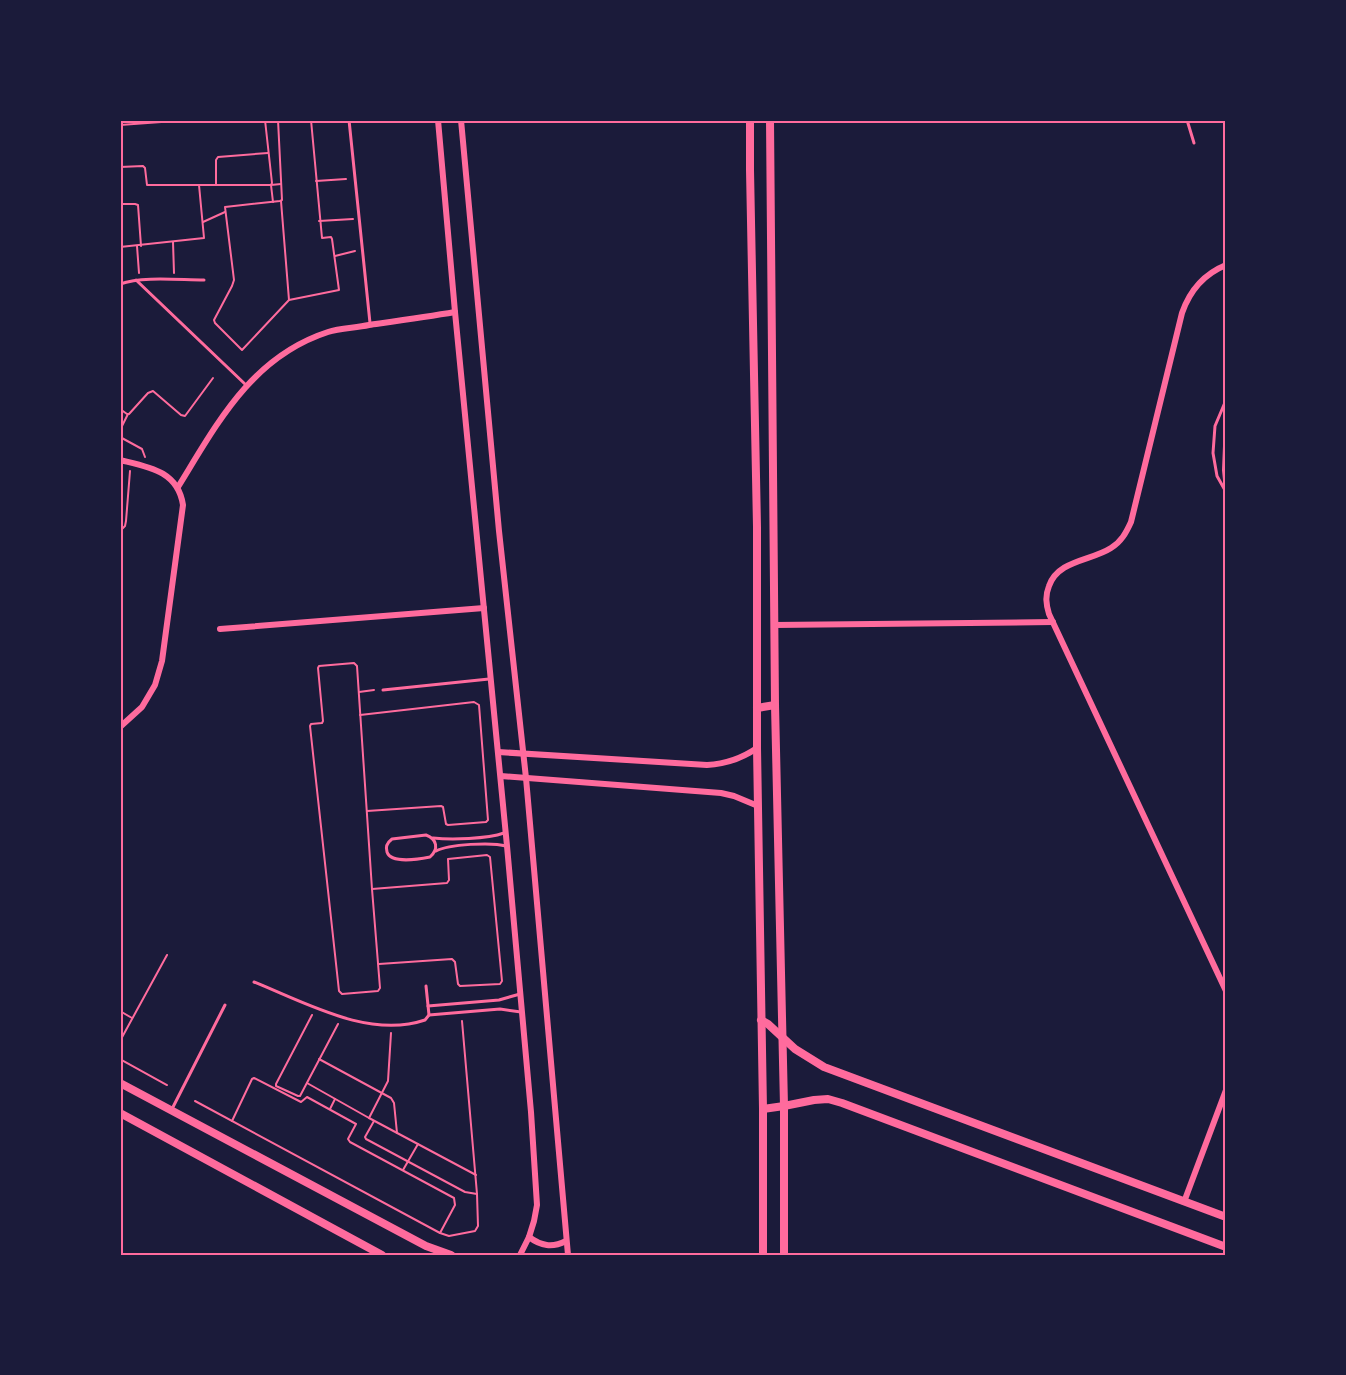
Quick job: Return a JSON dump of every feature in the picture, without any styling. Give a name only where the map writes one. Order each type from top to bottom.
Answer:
[{"type":"street","points":[[438,120],[501,776],[537,1205],[534,1221],[520,1255]]},
{"type":"street","points":[[461,120],[499,531],[526,778],[568,1255]]},
{"type":"street","points":[[750,120],[763,1255]]},
{"type":"street","points":[[770,120],[774,625],[784,1106],[784,1255]]},
{"type":"street","points":[[1226,265],[1199,282],[1186,302],[1131,522],[1127,530],[1117,544],[1110,549],[1063,568],[1051,580],[1046,597],[1053,622],[1226,991]]},
{"type":"street","points":[[178,487],[225,411],[246,385],[271,363],[298,345],[329,332],[455,312]]},
{"type":"street","points":[[1226,446],[1226,480]]},
{"type":"street","points":[[120,460],[166,475],[178,487],[183,505],[162,661],[154,685],[142,707],[120,727]]},
{"type":"street","points":[[220,629],[484,608]]},
{"type":"street","points":[[774,625],[1053,622]]},
{"type":"street","points":[[757,708],[775,705]]},
{"type":"street","points":[[498,753],[707,765],[728,762],[756,748]]},
{"type":"street","points":[[501,776],[721,793],[758,806]]},
{"type":"street","points":[[761,1020],[802,1054],[824,1067],[1226,1217]]},
{"type":"street","points":[[120,1083],[426,1246],[452,1255]]},
{"type":"street","points":[[1184,1202],[1226,1090]]},
{"type":"street","points":[[763,1109],[814,1100],[828,1099],[842,1103],[1226,1247]]},
{"type":"street","points":[[120,1113],[382,1255]]},
{"type":"street","points":[[528,1237],[535,1242],[550,1246],[566,1241]]},
{"type":"lane","points":[[349,120],[370,325]]},
{"type":"lane","points":[[1187,120],[1194,143]]},
{"type":"lane","points":[[120,284],[138,280],[204,280]]},
{"type":"lane","points":[[138,280],[246,385]]},
{"type":"lane","points":[[1226,400],[1215,426],[1213,453],[1217,476],[1226,492]]},
{"type":"lane","points":[[383,690],[491,679]]},
{"type":"lane","points":[[506,832],[490,836],[446,839],[426,835],[392,838],[386,846],[386,851],[389,856],[397,860],[428,858],[439,849],[448,847],[489,844],[507,846]]},
{"type":"lane","points":[[432,838],[436,844],[435,852]]},
{"type":"lane","points":[[254,982],[341,1018],[370,1024],[391,1025],[422,1021],[429,1015],[500,1009],[521,1012]]},
{"type":"lane","points":[[426,986],[429,1015]]},
{"type":"lane","points":[[428,1006],[499,1000],[520,994]]},
{"type":"lane","points":[[171,1111],[225,1005]]},
{"type":"path","points":[[120,125],[189,120]]},
{"type":"path","points":[[265,120],[273,202]]},
{"type":"path","points":[[278,120],[281,201],[289,300]]},
{"type":"path","points":[[281,201],[226,206],[234,279],[213,320],[241,349],[244,349],[289,300],[338,291],[332,239],[331,237],[322,238],[310,120]]},
{"type":"path","points":[[216,185],[218,156],[268,153]]},
{"type":"path","points":[[120,167],[143,166],[147,185],[281,184]]},
{"type":"path","points":[[316,181],[355,178]]},
{"type":"path","points":[[120,247],[203,239],[205,236],[199,185]]},
{"type":"path","points":[[120,204],[138,205],[141,246]]},
{"type":"path","points":[[203,222],[226,212]]},
{"type":"path","points":[[320,220],[359,218]]},
{"type":"path","points":[[173,242],[175,280]]},
{"type":"path","points":[[137,246],[138,280]]},
{"type":"path","points":[[335,256],[362,249]]},
{"type":"path","points":[[120,430],[128,414],[148,393],[153,391],[185,416],[213,378]]},
{"type":"path","points":[[120,408],[128,414]]},
{"type":"path","points":[[120,438],[142,449],[145,456],[145,467]]},
{"type":"path","points":[[120,531],[126,521],[131,463]]},
{"type":"path","points":[[355,663],[360,715],[380,988],[378,991],[342,994],[339,992],[310,726],[323,721],[319,666],[355,663]]},
{"type":"path","points":[[359,692],[383,690]]},
{"type":"path","points":[[360,715],[476,703],[488,820],[447,825],[441,806],[367,811]]},
{"type":"path","points":[[372,889],[447,883],[449,880],[448,859],[491,857],[502,981],[500,984],[460,986],[456,962],[452,959],[379,964]]},
{"type":"path","points":[[120,927],[120,932]]},
{"type":"path","points":[[120,1041],[167,955]]},
{"type":"path","points":[[316,1008],[276,1086],[301,1102],[307,1097],[356,1124],[348,1141],[454,1198],[455,1205],[440,1233]]},
{"type":"path","points":[[120,1011],[132,1018]]},
{"type":"path","points":[[232,1121],[252,1078],[299,1096],[341,1018]]},
{"type":"path","points":[[195,1101],[440,1233],[449,1236],[477,1230],[476,1175],[462,1022]]},
{"type":"path","points":[[369,1118],[388,1081],[391,1025]]},
{"type":"path","points":[[120,1059],[167,1084]]},
{"type":"path","points":[[320,1059],[391,1098],[394,1103],[397,1133]]},
{"type":"path","points":[[307,1083],[476,1175]]},
{"type":"path","points":[[330,1109],[335,1099]]},
{"type":"path","points":[[374,1121],[365,1138],[465,1192],[477,1194]]},
{"type":"path","points":[[403,1170],[418,1144]]}]
